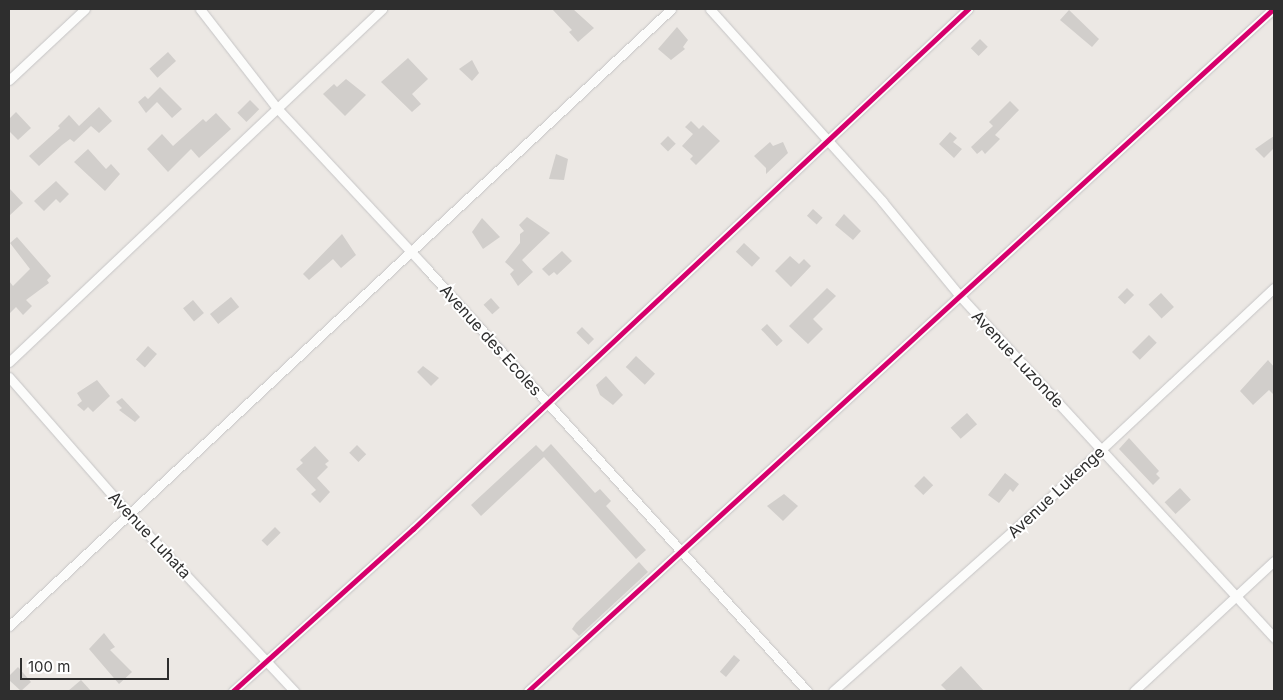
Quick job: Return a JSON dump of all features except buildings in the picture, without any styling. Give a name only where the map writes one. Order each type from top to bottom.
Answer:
[{"type":"street","points":[[9,80],[85,9]]},
{"type":"street","name":"Avenue des Ecoles","points":[[200,9],[276,107],[413,253],[807,691]]},
{"type":"street","points":[[9,362],[276,107],[382,9]]},
{"type":"street","points":[[9,626],[413,253],[671,9]]},
{"type":"street","name":"Avenue Luzonde","points":[[710,9],[827,138],[960,296],[1236,598],[1274,637]]},
{"type":"street","points":[[233,691],[547,403],[827,138],[968,9]]},
{"type":"street","points":[[528,691],[1270,11]]},
{"type":"street","name":"Avenue Lukenge","points":[[833,691],[1102,450],[1274,288]]},
{"type":"street","name":"Avenue Luhata","points":[[9,377],[130,514],[294,691]]},
{"type":"street","points":[[1134,691],[1274,561]]},
{"type":"cycle path","points":[[233,691],[413,529],[968,9]]},
{"type":"cycle path","points":[[528,691],[1271,11]]}]
